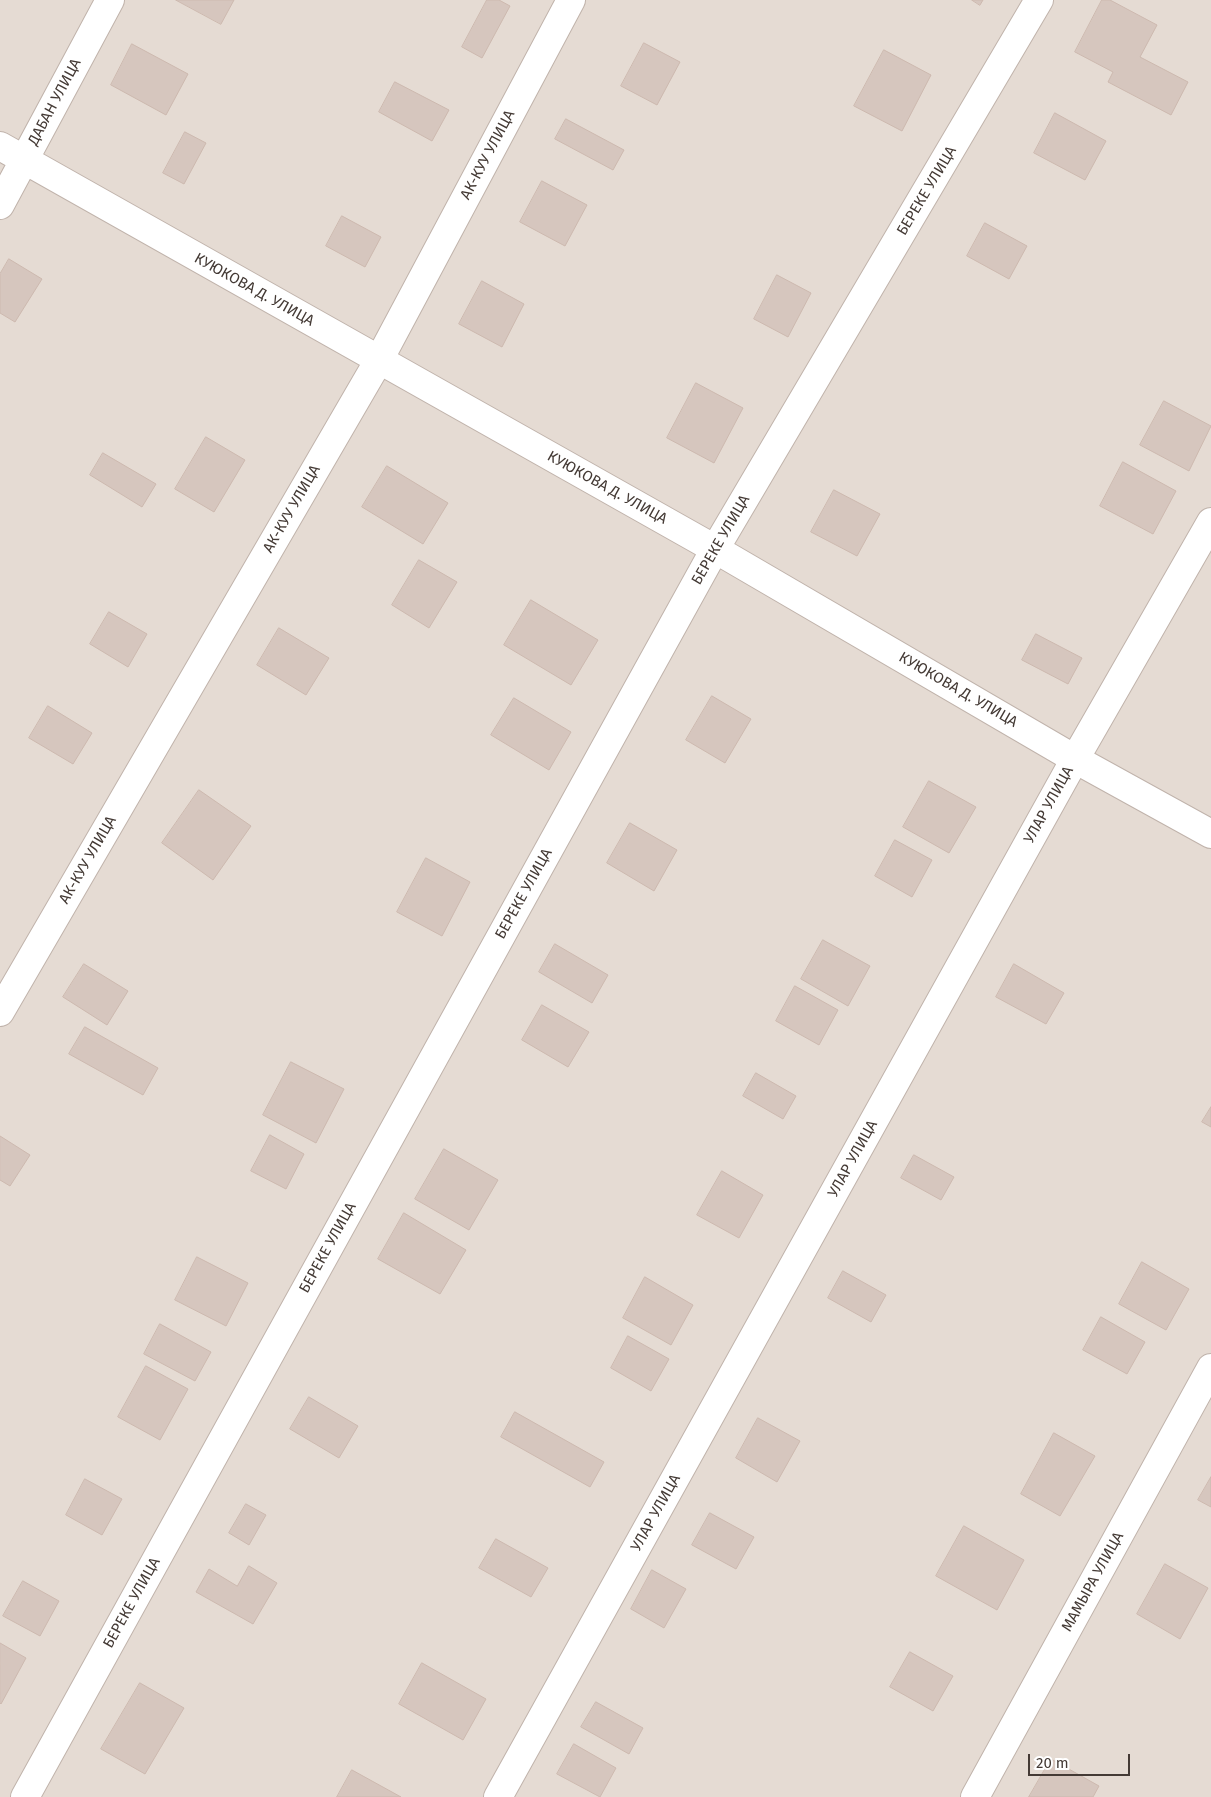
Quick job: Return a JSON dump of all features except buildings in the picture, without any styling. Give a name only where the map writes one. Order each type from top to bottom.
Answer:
[{"type":"street","name":"ДАБАН УЛИЦА","points":[[0,205],[110,0]]},
{"type":"street","name":"АК-КУУ УЛИЦА","points":[[0,1012],[379,360],[571,0]]},
{"type":"street","name":"БЕРЕКЕ УЛИЦА","points":[[25,1797],[715,549],[1040,0]]},
{"type":"street","name":"КУЮКОВА Д. УЛИЦА","points":[[0,146],[715,549],[1075,758],[1211,834]]},
{"type":"street","name":"УЛАР УЛИЦА","points":[[498,1797],[1075,758],[1211,522]]},
{"type":"street","name":"МАМЫРА УЛИЦА","points":[[975,1797],[1211,1368]]},
{"type":"shaded area","points":[[0,0],[1211,0],[1211,1797],[0,1797]]}]
